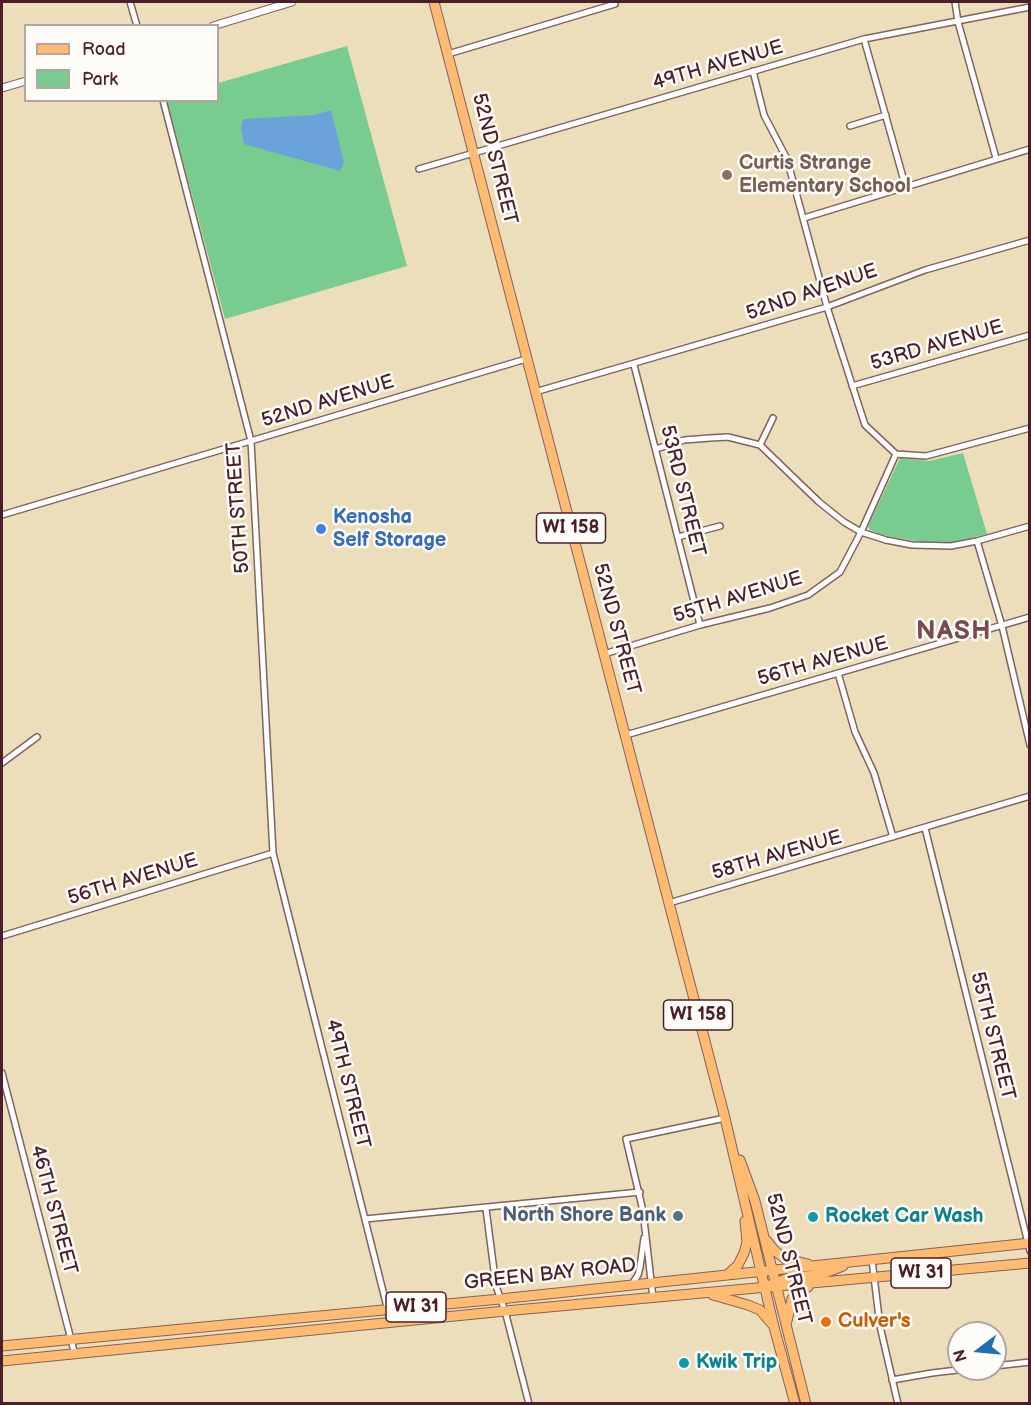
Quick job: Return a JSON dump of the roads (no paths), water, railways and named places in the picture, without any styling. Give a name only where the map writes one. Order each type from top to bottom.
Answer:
[{"type":"main road","name":"52ND STREET","points":[[434,2],[741,1183],[787,1329],[806,1404]]},
{"type":"main road","name":"52ND STREET","points":[[726,1122],[750,1185],[764,1237],[767,1271]]},
{"type":"main road","points":[[726,1275],[741,1260],[747,1242],[741,1183]]},
{"type":"main road","points":[[764,1237],[784,1258],[819,1266]]},
{"type":"main road","name":"GREEN BAY ROAD","points":[[2,1346],[1029,1246]]},
{"type":"main road","points":[[772,1286],[822,1274],[854,1262]]},
{"type":"main road","name":"GREEN BAY ROAD","points":[[2,1361],[505,1311],[1029,1263]]},
{"type":"main road","points":[[787,1329],[792,1299],[800,1290],[813,1284]]},
{"type":"main road","name":"52ND STREET","points":[[772,1286],[774,1327],[795,1404]]},
{"type":"main road","points":[[705,1293],[760,1310],[774,1327]]},
{"type":"street","points":[[130,2],[136,24]]},
{"type":"street","points":[[219,24],[292,2]]},
{"type":"street","points":[[955,2],[958,22],[996,158]]},
{"type":"street","points":[[448,54],[615,4]]},
{"type":"street","name":"49TH AVENUE","points":[[419,169],[864,39],[1029,8]]},
{"type":"street","points":[[864,39],[906,188]]},
{"type":"street","points":[[753,71],[764,115],[787,159],[827,307],[865,425],[896,454],[926,456],[1029,428]]},
{"type":"street","points":[[2,88],[24,82]]},
{"type":"street","name":"50TH STREET","points":[[164,102],[251,441],[273,853]]},
{"type":"street","points":[[850,126],[886,115]]},
{"type":"street","points":[[804,218],[1029,149]]},
{"type":"street","name":"52ND AVENUE","points":[[535,393],[827,307],[925,270],[1029,240]]},
{"type":"street","name":"53RD AVENUE","points":[[852,386],[1029,335]]},
{"type":"street","name":"52ND AVENUE","points":[[2,515],[526,359]]},
{"type":"street","name":"53RD STREET","points":[[634,365],[700,625]]},
{"type":"street","points":[[760,445],[773,418]]},
{"type":"street","points":[[656,449],[684,440],[728,437],[760,445],[844,522],[861,532],[886,540],[912,545],[951,546],[1029,526]]},
{"type":"street","name":"55TH AVENUE","points":[[604,654],[700,625],[770,608],[808,595],[840,572],[861,532],[896,454]]},
{"type":"street","points":[[678,537],[720,525]]},
{"type":"street","points":[[977,541],[1002,626],[1029,745]]},
{"type":"street","name":"56TH AVENUE","points":[[626,735],[1029,617]]},
{"type":"street","points":[[838,673],[855,732],[874,773],[893,837]]},
{"type":"street","points":[[2,763],[37,737]]},
{"type":"street","name":"58TH AVENUE","points":[[669,903],[1029,796]]},
{"type":"street","name":"55TH STREET","points":[[925,828],[1029,1246]]},
{"type":"street","name":"56TH AVENUE","points":[[2,936],[273,853]]},
{"type":"street","name":"49TH STREET","points":[[273,853],[390,1323]]},
{"type":"street","name":"46TH STREET","points":[[2,1073],[75,1355]]},
{"type":"street","points":[[653,1298],[640,1192],[626,1139],[726,1122]]},
{"type":"street","points":[[365,1219],[486,1209],[640,1192]]},
{"type":"street","points":[[486,1209],[496,1286],[505,1311],[529,1404]]},
{"type":"street","points":[[631,1285],[636,1280],[640,1266],[645,1234]]},
{"type":"street","points":[[872,1260],[880,1326],[898,1404]]},
{"type":"street","points":[[1007,1365],[1029,1362]]},
{"type":"street","points":[[892,1380],[947,1371]]},
{"type":"water","points":[[331,110],[344,162],[340,171],[244,144],[241,129],[243,119],[315,115]]},
{"type":"place","name":"Curtis Strange Elementary School","points":[[727,175]]},
{"type":"place","name":"Kenosha Self Storage","points":[[321,529]]},
{"type":"place","name":"North Shore Bank","points":[[678,1216]]},
{"type":"place","name":"Rocket Car Wash","points":[[813,1217]]},
{"type":"place","name":"Culver's","points":[[826,1322]]},
{"type":"place","name":"Kwik Trip","points":[[684,1363]]},
{"type":"district","name":"NASH","points":[[954,632]]}]
